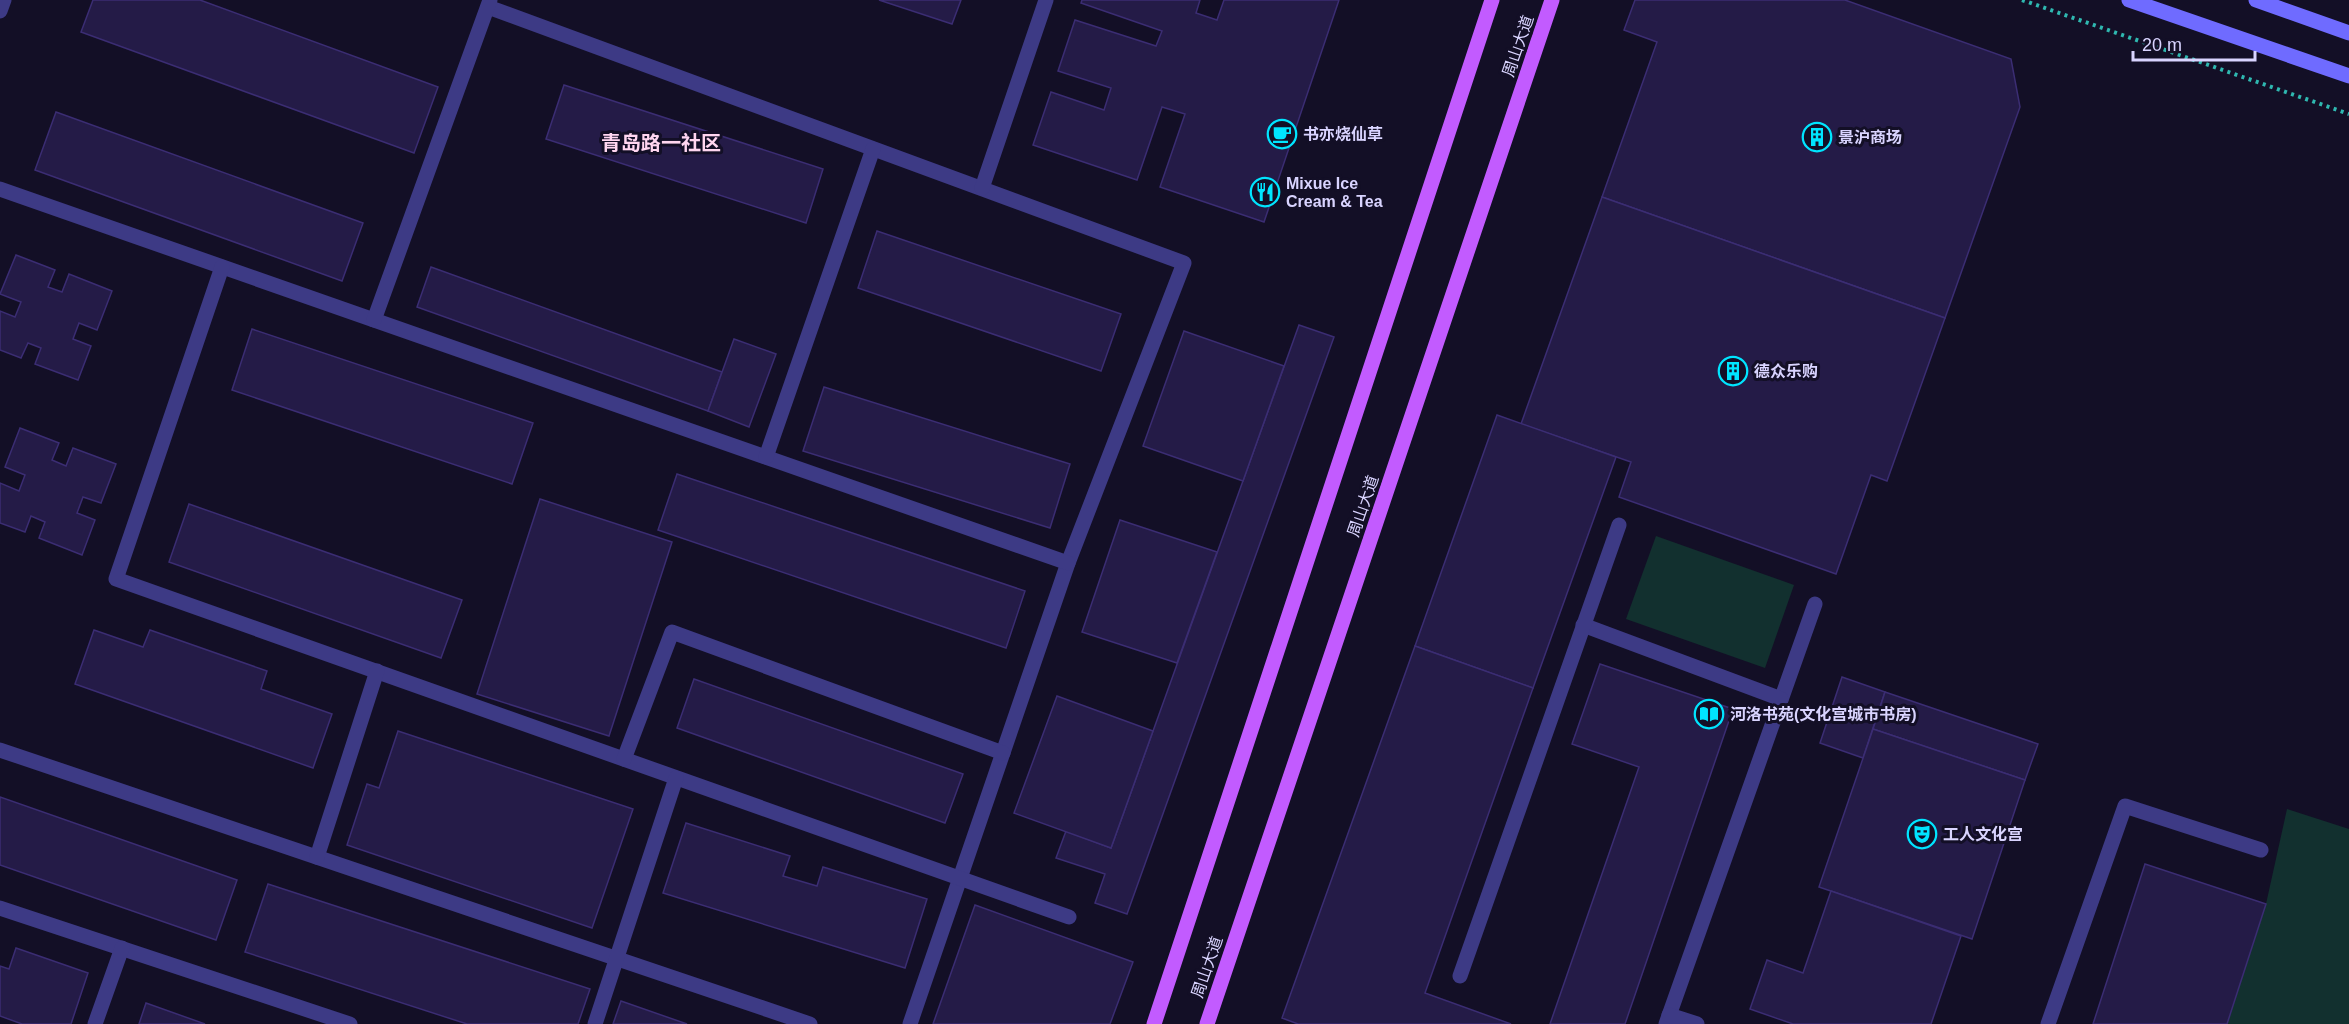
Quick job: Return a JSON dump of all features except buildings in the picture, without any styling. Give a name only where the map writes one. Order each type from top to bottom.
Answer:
[{"type":"main road","name":"周山大道","points":[[1154,1024],[1492,0]]},
{"type":"main road","name":"周山大道","points":[[1207,1024],[1552,0]]},
{"type":"main road","points":[[2129,0],[2349,76]]},
{"type":"main road","points":[[2256,0],[2349,33]]},
{"type":"street","points":[[0,11],[4,0]]},
{"type":"street","points":[[981,188],[1046,0]]},
{"type":"street","points":[[374,320],[489,3],[873,149],[1184,263],[1068,563],[910,1024]]},
{"type":"street","points":[[765,457],[873,149]]},
{"type":"street","points":[[0,189],[1068,563]]},
{"type":"street","points":[[222,267],[116,579],[1069,917]]},
{"type":"street","points":[[1460,976],[1619,525]]},
{"type":"street","points":[[1697,1024],[1667,1019],[1815,604]]},
{"type":"street","points":[[1583,625],[1781,699]]},
{"type":"street","points":[[624,759],[672,632],[1003,753]]},
{"type":"street","points":[[317,857],[377,671]]},
{"type":"street","points":[[0,750],[810,1024]]},
{"type":"street","points":[[595,1024],[676,778]]},
{"type":"street","points":[[2048,1024],[2125,806],[2261,850]]},
{"type":"street","points":[[0,908],[350,1024]]},
{"type":"street","points":[[95,1024],[122,948]]},
{"type":"path","points":[[2022,0],[2349,114]]},
{"type":"green space","points":[[1656,536],[1794,585],[1765,668],[1626,619]]},
{"type":"green space","points":[[2287,809],[2349,829],[2349,1024],[2227,1024],[2266,904]]},
{"type":"place","name":"书亦烧仙草","points":[[1282,134]]},
{"type":"place","name":"景沪商场","points":[[1817,137]]},
{"type":"place","name":"Mixue Ice Cream & Tea","points":[[1265,192]]},
{"type":"place","name":"德众乐购","points":[[1733,371]]},
{"type":"place","name":"河洛书苑(文化宫城市书房)","points":[[1709,714]]},
{"type":"place","name":"工人文化宫","points":[[1922,834]]},
{"type":"district","name":"青岛路一社区","points":[[661,143]]}]
